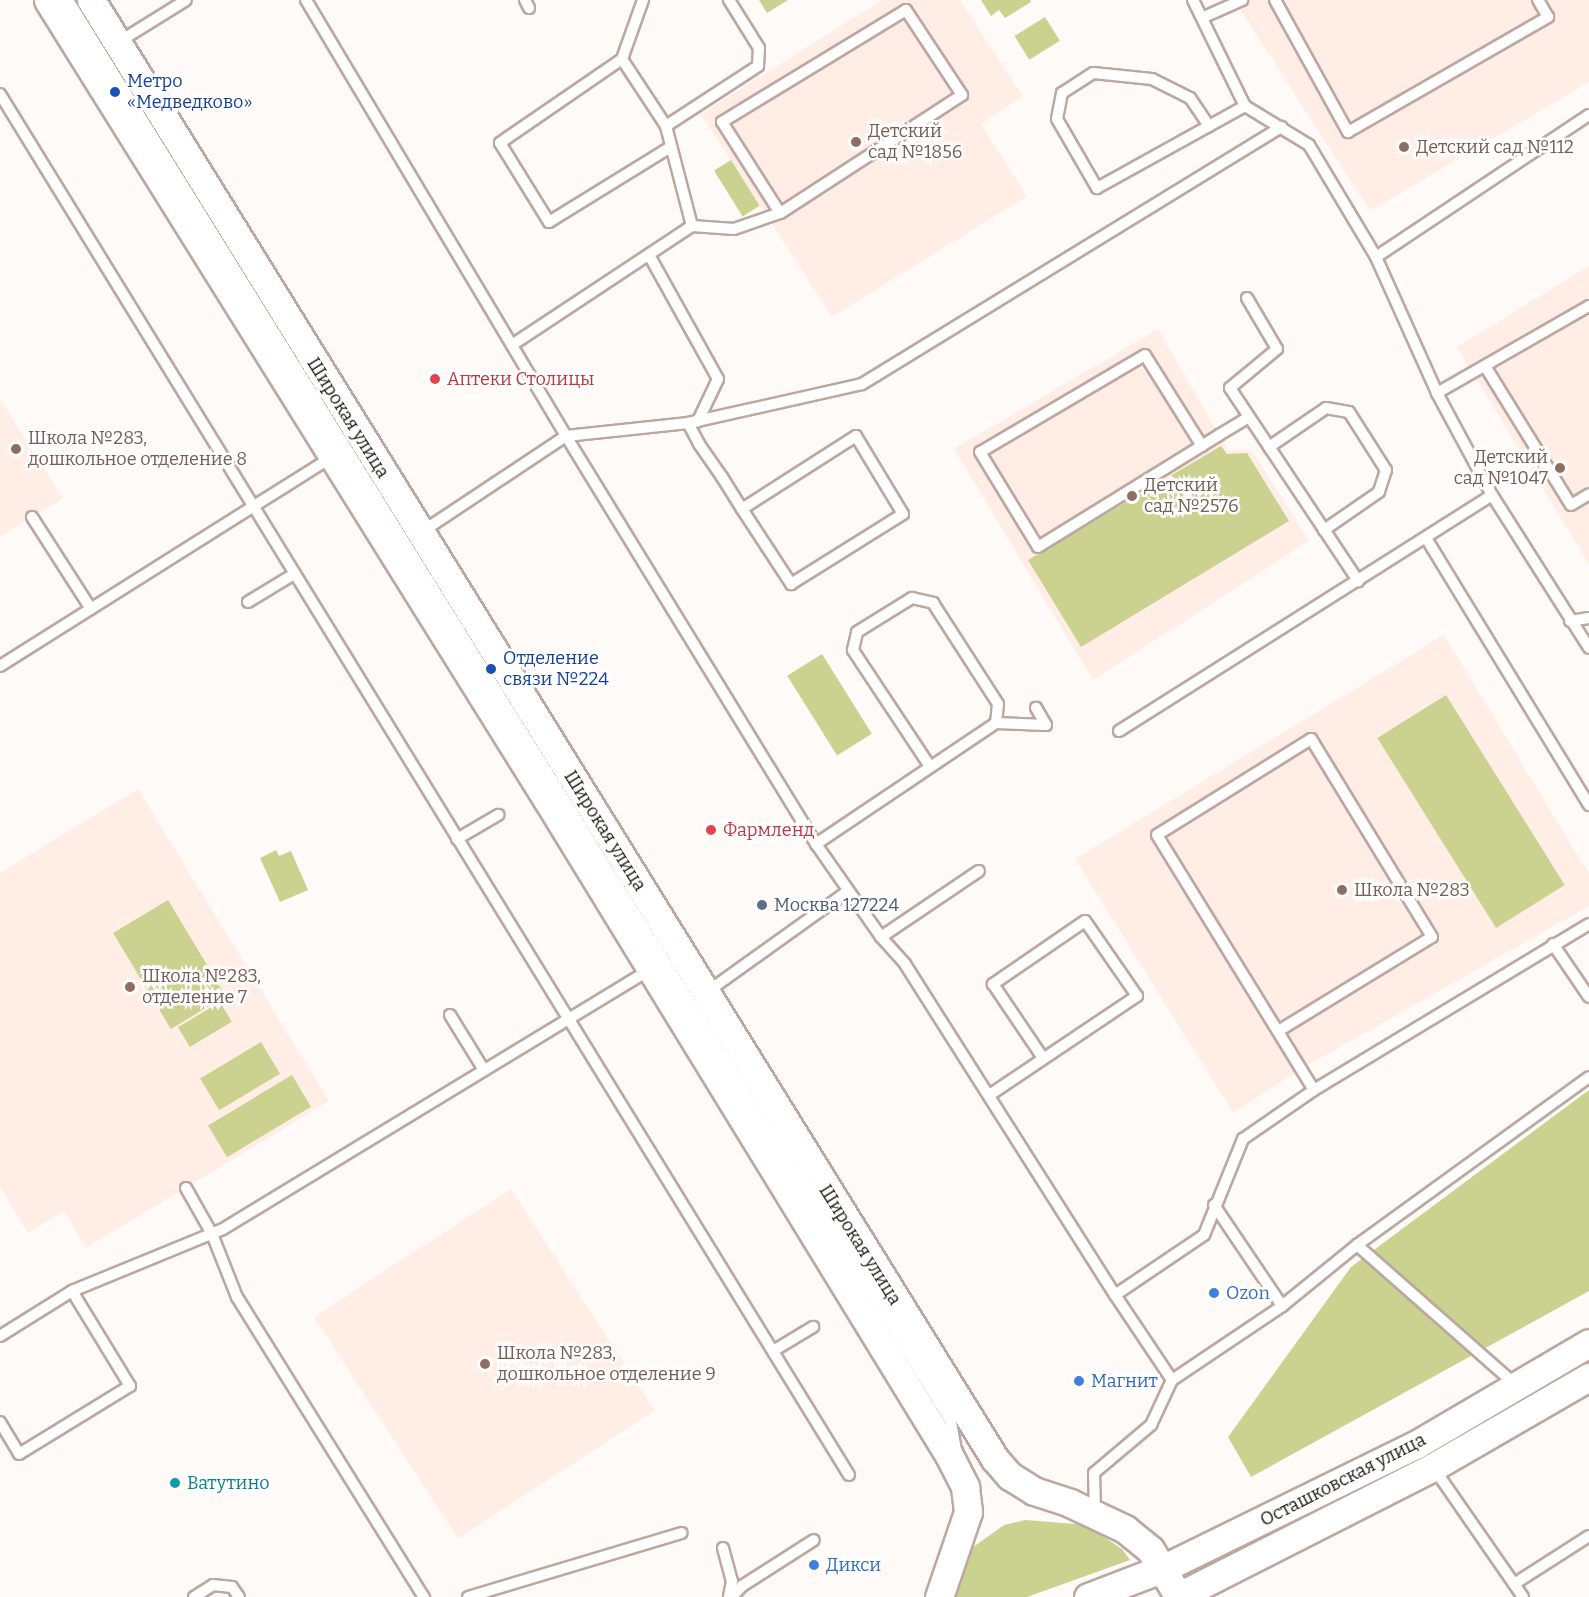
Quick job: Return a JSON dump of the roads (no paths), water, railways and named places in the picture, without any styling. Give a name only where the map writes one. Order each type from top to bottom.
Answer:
[{"type":"main road","name":"Широкая улица","points":[[48,0],[352,465],[583,828],[705,993],[964,1487],[968,1512],[939,1597]]},
{"type":"main road","name":"Широкая улица","points":[[90,0],[117,43],[352,465],[420,533],[583,828],[651,969],[824,1219],[995,1459],[1010,1476],[1034,1491],[1095,1514],[1142,1542],[1164,1568],[1178,1597]]},
{"type":"main road","name":"Осташковская улица","points":[[1088,1597],[1164,1568],[1417,1444],[1518,1387],[1589,1343]]},
{"type":"main road","name":"Осташковская улица","points":[[1178,1597],[1433,1467],[1589,1377]]},
{"type":"lane","name":"Широкая улица","points":[[68,0],[352,465]]},
{"type":"lane","points":[[117,43],[186,0]]},
{"type":"lane","points":[[306,0],[566,436],[816,844],[881,937],[905,964],[991,1094],[1115,1295],[1172,1380]]},
{"type":"lane","points":[[643,0],[622,59],[500,143],[549,222],[669,148]]},
{"type":"lane","points":[[666,126],[758,66],[759,48],[729,0]]},
{"type":"lane","points":[[1193,0],[1204,17],[1245,106],[1310,145],[1376,257],[1437,393],[1492,495],[1589,648]]},
{"type":"lane","points":[[1204,17],[1242,0]]},
{"type":"lane","points":[[1275,0],[1348,132],[1548,17],[1538,0]]},
{"type":"lane","points":[[512,345],[692,226],[734,229],[780,213],[962,95],[906,10],[722,122],[780,213]]},
{"type":"lane","points":[[622,59],[666,126],[669,148],[692,226]]},
{"type":"lane","points":[[1209,126],[1190,98],[1152,80],[1093,73],[1062,93],[1057,119],[1097,188],[1209,126],[1245,106]]},
{"type":"lane","points":[[0,94],[849,1475]]},
{"type":"lane","points":[[1376,257],[1589,115]]},
{"type":"lane","points":[[420,533],[566,436],[693,422],[862,384],[1281,127]]},
{"type":"lane","points":[[649,255],[718,379],[693,422]]},
{"type":"lane","points":[[1248,298],[1277,350],[1230,388],[1358,581]]},
{"type":"lane","points":[[1437,393],[1589,306]]},
{"type":"lane","points":[[1202,446],[1145,355],[980,452],[1038,547],[1202,446],[1249,417]]},
{"type":"lane","points":[[1485,366],[1570,505],[1589,494]]},
{"type":"lane","points":[[1269,447],[1326,408],[1349,412],[1386,470],[1379,492],[1324,530]]},
{"type":"lane","points":[[693,422],[742,509],[791,584],[903,514],[856,436],[742,509]]},
{"type":"lane","points":[[0,666],[253,507],[352,465]]},
{"type":"lane","points":[[1119,731],[1492,495]]},
{"type":"lane","points":[[32,517],[91,609]]},
{"type":"lane","points":[[1426,538],[1589,805]]},
{"type":"lane","points":[[248,602],[294,574]]},
{"type":"lane","points":[[929,765],[853,650],[857,632],[912,598],[933,603],[998,704],[996,723]]},
{"type":"lane","points":[[1570,621],[1589,618]]},
{"type":"lane","points":[[816,844],[929,765],[996,723],[1046,725],[1036,708]]},
{"type":"lane","points":[[1280,1030],[1432,937],[1311,739],[1157,835],[1280,1030],[1314,1090]]},
{"type":"lane","points":[[458,839],[498,815]]},
{"type":"lane","name":"Широкая улица","points":[[583,828],[951,1422],[964,1487]]},
{"type":"lane","points":[[881,937],[979,871]]},
{"type":"lane","points":[[705,993],[848,891]]},
{"type":"lane","points":[[991,1094],[1137,996],[1085,921],[993,984],[1042,1058]]},
{"type":"lane","points":[[1115,1295],[1204,1235],[1214,1205],[1243,1139],[1314,1090],[1589,924]]},
{"type":"lane","points":[[1554,944],[1589,997]]},
{"type":"lane","points":[[0,1334],[72,1291],[212,1234],[651,969]]},
{"type":"lane","points":[[450,1015],[484,1070]]},
{"type":"lane","points":[[1095,1514],[1094,1473],[1150,1425],[1172,1380],[1282,1306],[1357,1245],[1589,1077]]},
{"type":"lane","points":[[186,1188],[212,1234],[237,1297],[424,1597]]},
{"type":"lane","points":[[1214,1205],[1282,1306]]},
{"type":"lane","points":[[1357,1245],[1518,1387]]},
{"type":"lane","points":[[0,1422],[19,1454],[130,1386],[72,1291]]},
{"type":"lane","points":[[773,1351],[813,1327]]},
{"type":"lane","points":[[951,1422],[995,1459]]},
{"type":"lane","points":[[1433,1467],[1522,1597]]},
{"type":"lane","points":[[468,1597],[501,1592],[682,1533]]},
{"type":"lane","points":[[1514,1584],[1589,1536]]},
{"type":"lane","points":[[730,1597],[742,1586],[814,1540]]},
{"type":"lane","points":[[723,1548],[732,1581],[730,1597]]},
{"type":"lane","points":[[195,1597],[213,1585],[232,1587],[239,1597]]},
{"type":"place","name":"Метро «Медведково»","points":[[115,92]]},
{"type":"place","name":"Детский сад №1856","points":[[856,142]]},
{"type":"place","name":"Детский сад №112","points":[[1404,147]]},
{"type":"place","name":"Аптеки Столицы","points":[[435,379]]},
{"type":"place","name":"Школа №283, дошкольное отделение 8","points":[[16,449]]},
{"type":"place","name":"Детский сад №1047","points":[[1560,468]]},
{"type":"place","name":"Детский сад №2576","points":[[1132,496]]},
{"type":"place","name":"Отделение связи №224","points":[[491,669]]},
{"type":"place","name":"Фармленд","points":[[711,830]]},
{"type":"place","name":"Школа №283","points":[[1342,890]]},
{"type":"place","name":"Москва 127224","points":[[762,905]]},
{"type":"place","name":"Школа №283, отделение 7","points":[[130,987]]},
{"type":"place","name":"Ozon","points":[[1214,1293]]},
{"type":"place","name":"Школа №283, дошкольное отделение 9","points":[[485,1364]]},
{"type":"place","name":"Магнит","points":[[1079,1381]]},
{"type":"place","name":"Ватутино","points":[[175,1483]]},
{"type":"place","name":"Дикси","points":[[814,1565]]}]
